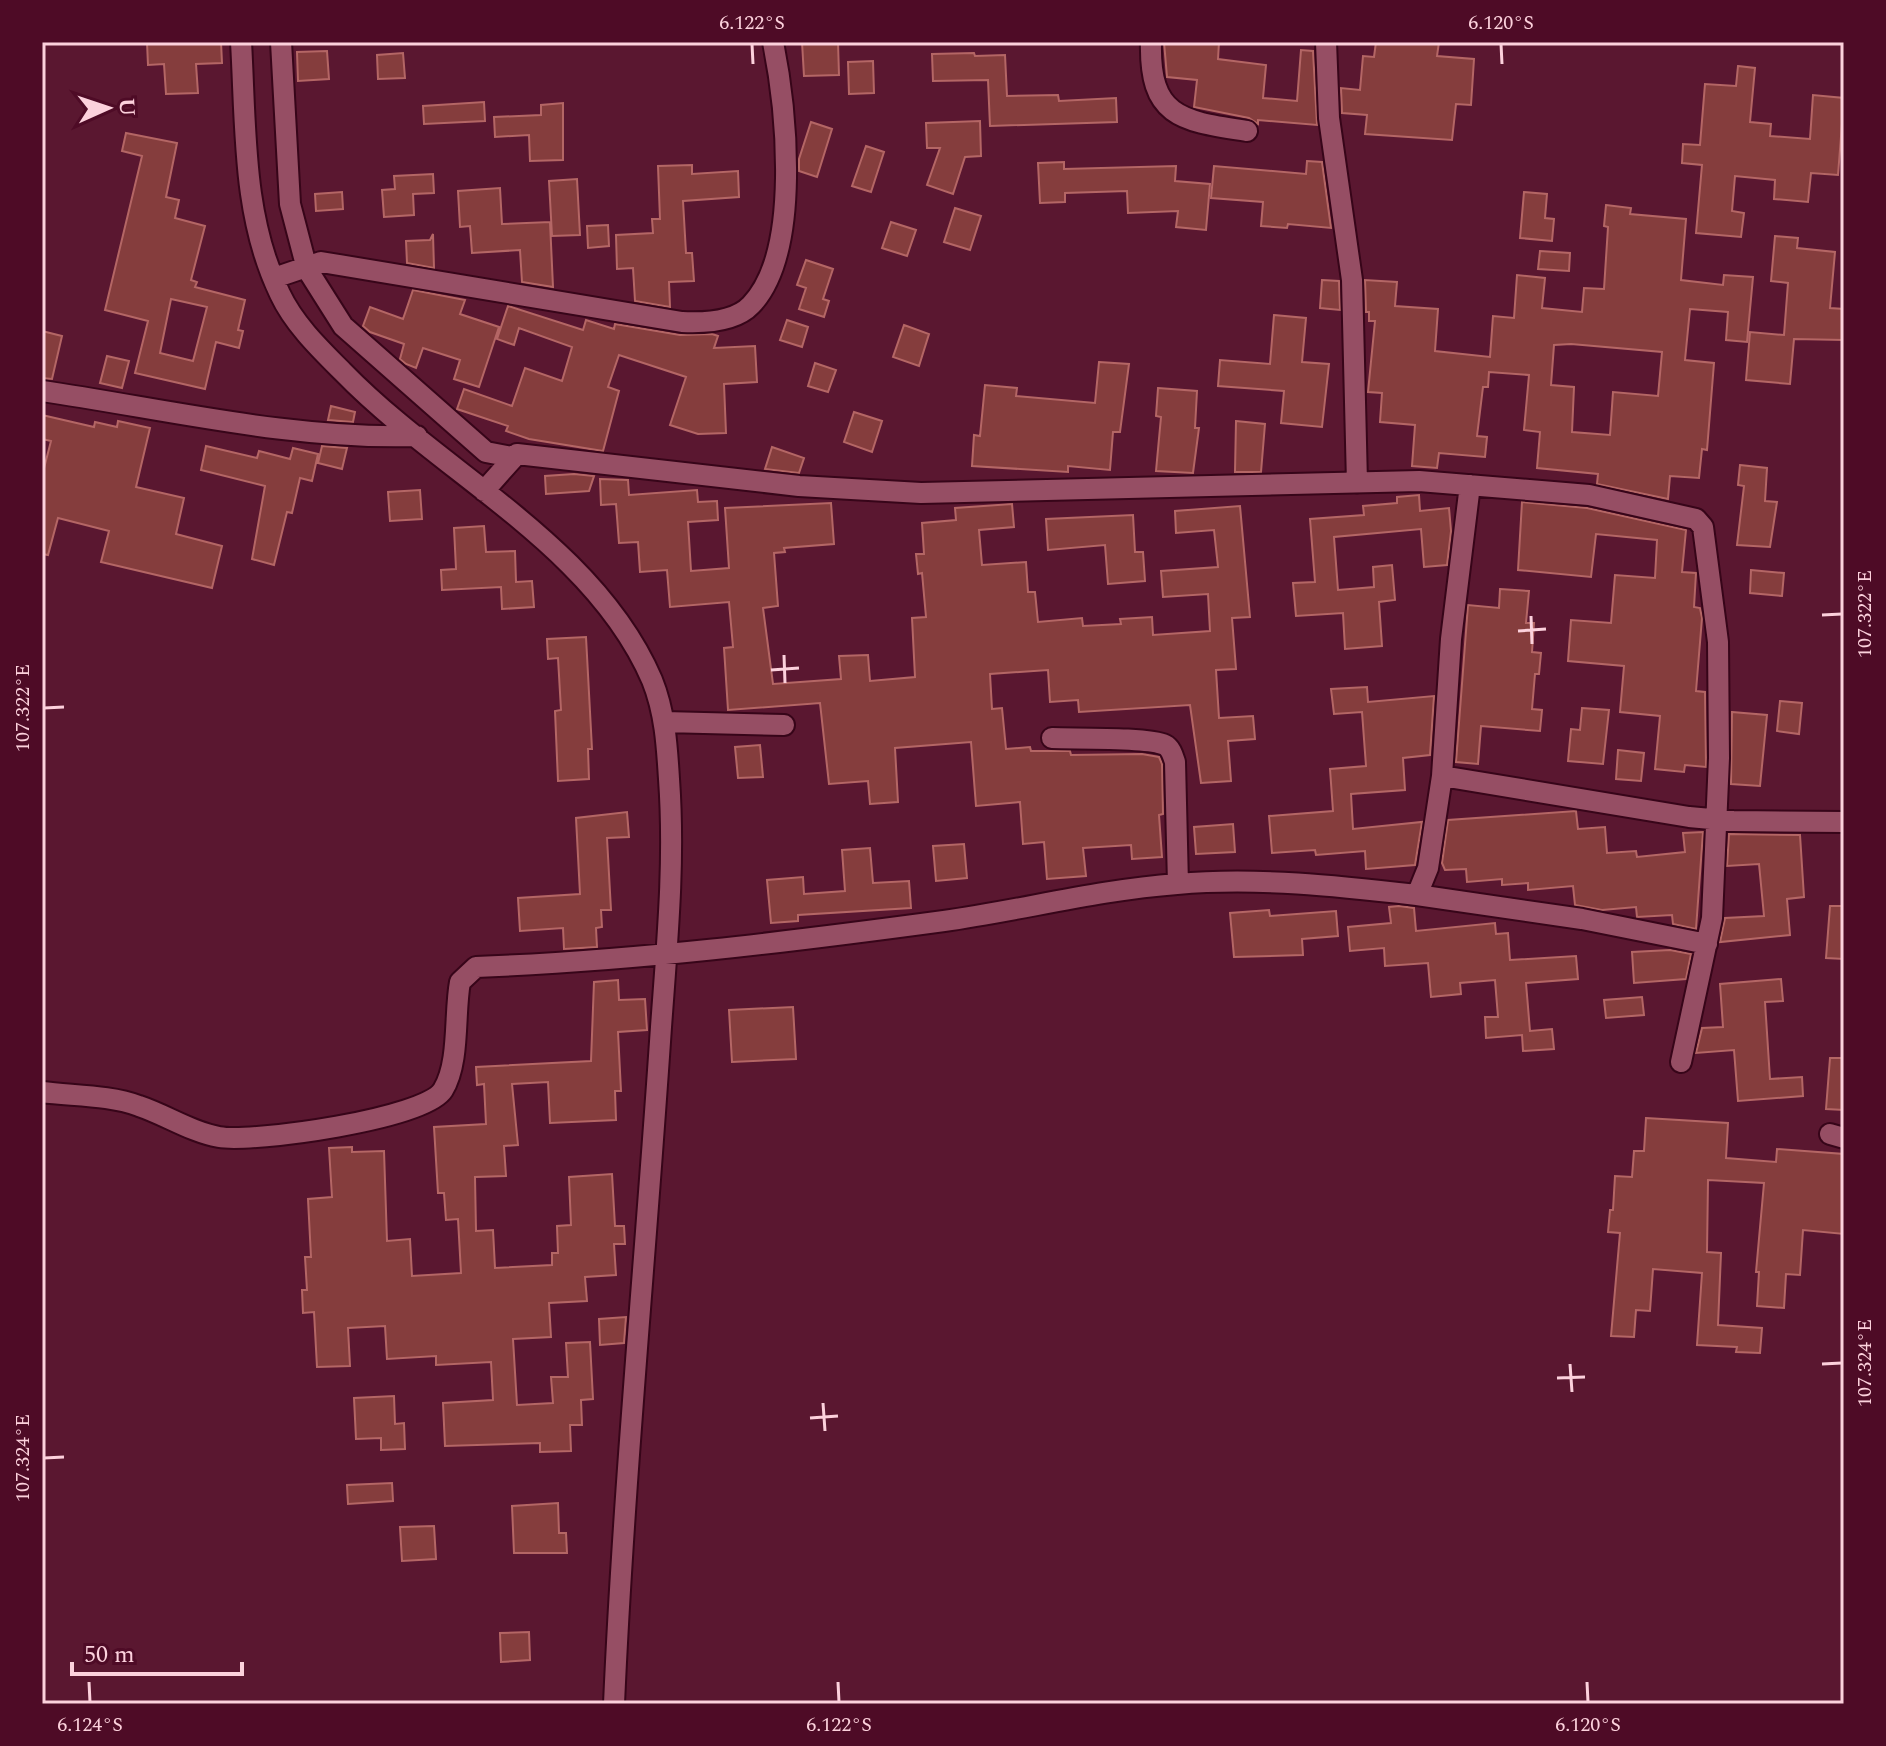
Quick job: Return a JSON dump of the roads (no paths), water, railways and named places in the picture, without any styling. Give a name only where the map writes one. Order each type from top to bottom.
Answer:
[{"type":"street","points":[[241,42],[251,198],[281,297],[314,343],[366,396],[485,489],[596,590],[638,651],[667,722],[672,812],[673,954],[627,1448],[614,1704]]},
{"type":"street","points":[[281,42],[290,204],[302,266],[343,326],[486,452],[506,463]]},
{"type":"street","points":[[276,277],[321,262],[470,284],[682,322],[713,320],[741,312],[758,295],[784,219],[784,120],[773,42]]},
{"type":"street","points":[[1151,42],[1150,78],[1172,109],[1189,121],[1247,131]]},
{"type":"street","points":[[1326,42],[1329,118],[1352,280],[1357,483]]},
{"type":"street","points":[[42,391],[347,436],[417,436]]},
{"type":"street","points":[[485,489],[517,454],[799,486],[894,492],[1357,483],[1470,485],[1589,495],[1681,513],[1701,523],[1718,642],[1716,820],[1707,944],[1681,1062]]},
{"type":"street","points":[[1417,895],[1428,868],[1442,776],[1451,639],[1470,485]]},
{"type":"street","points":[[667,722],[784,725]]},
{"type":"street","points":[[1052,738],[1147,743],[1165,745],[1171,750],[1175,762],[1178,884]]},
{"type":"street","points":[[1442,776],[1716,820],[1844,822]]},
{"type":"street","points":[[42,1092],[130,1103],[221,1138],[248,1138],[384,1118],[418,1108],[439,1096],[444,1088],[452,1058],[460,982],[471,969],[704,951],[949,920],[1062,898],[1178,884],[1285,882],[1417,895],[1582,919],[1707,944]]}]
